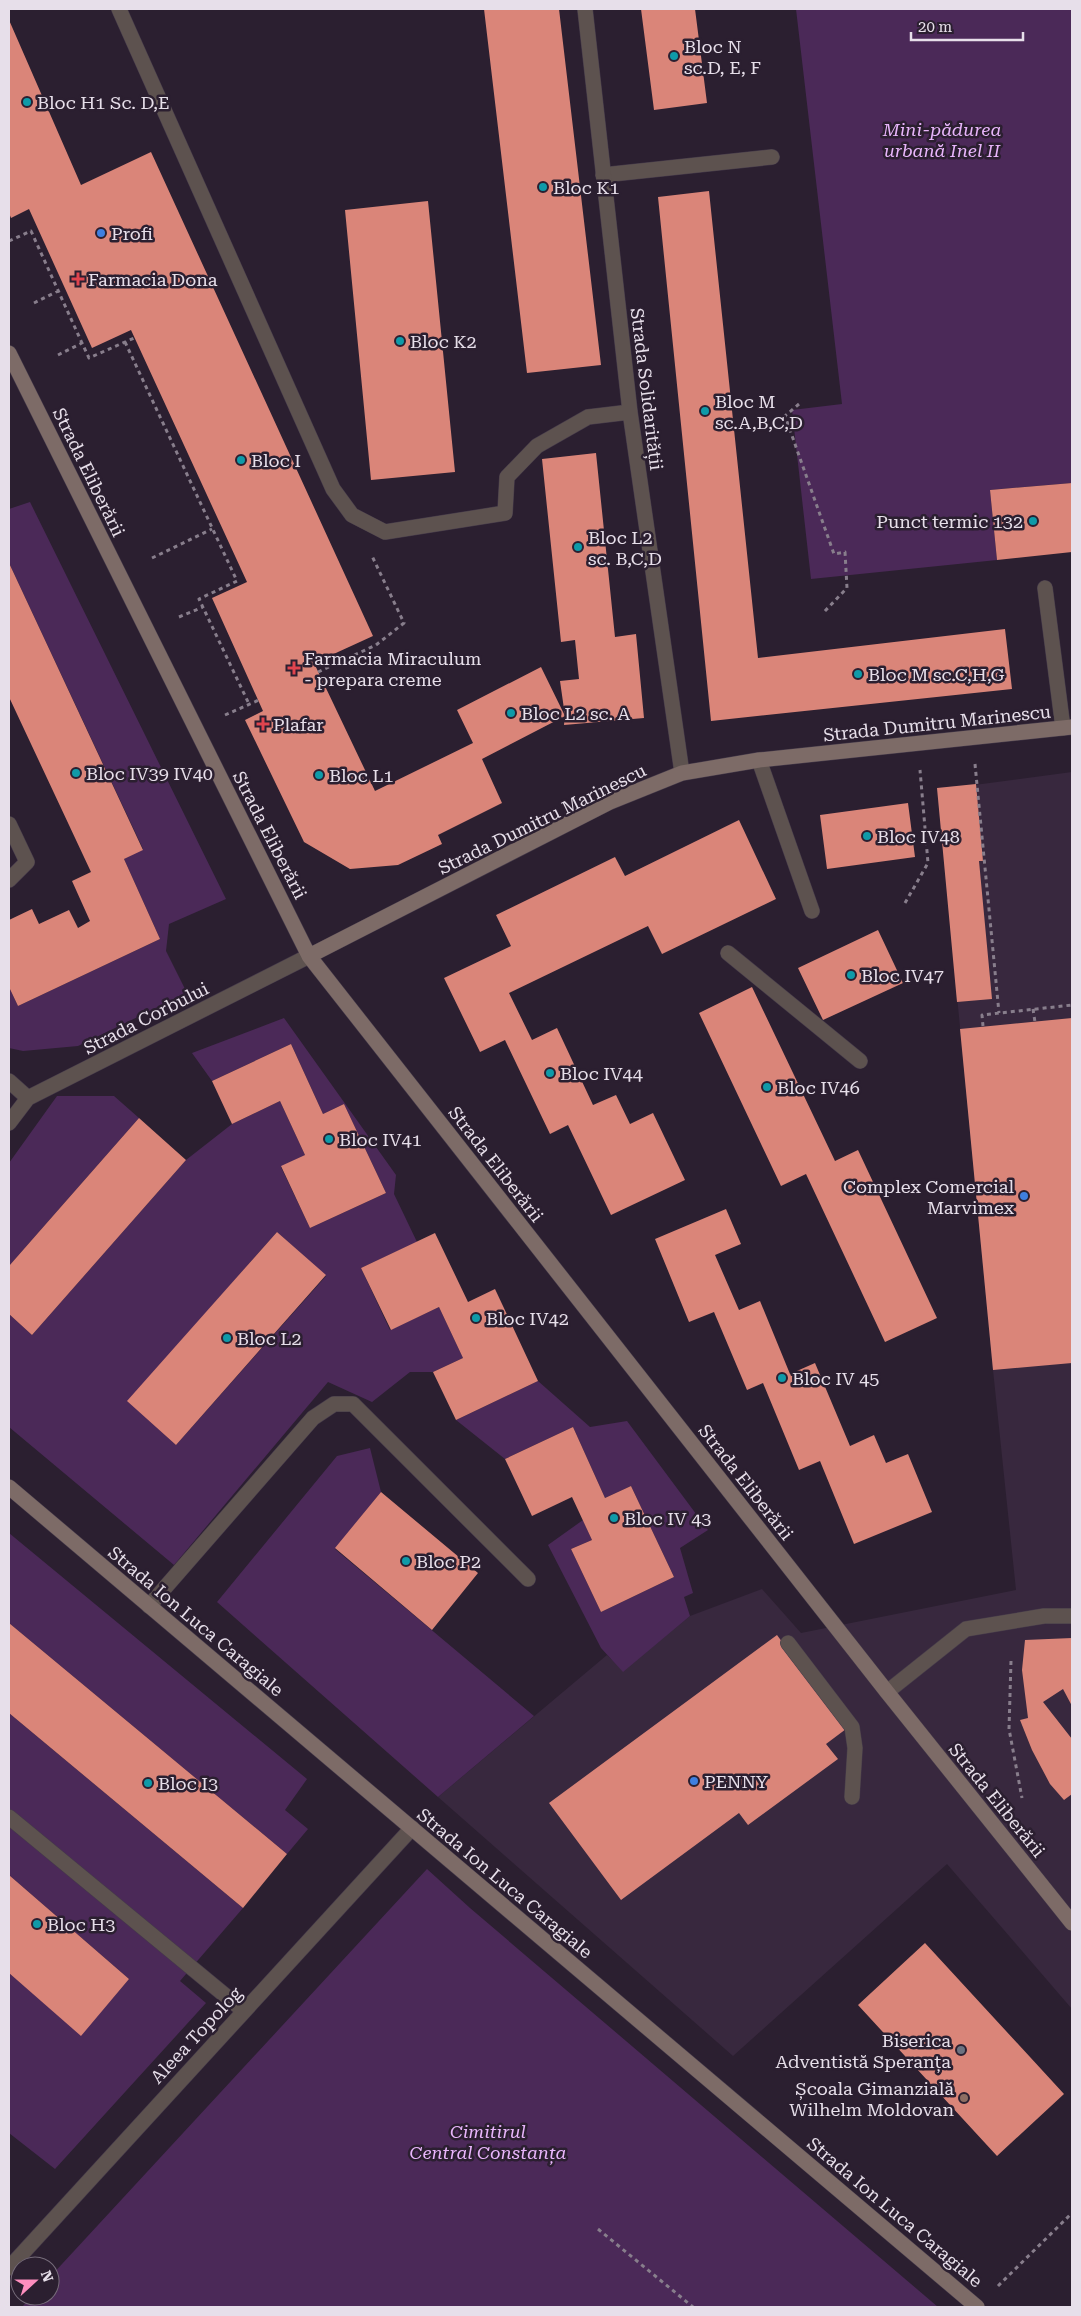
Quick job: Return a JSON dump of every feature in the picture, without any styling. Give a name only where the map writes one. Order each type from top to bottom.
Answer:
[{"type":"street","points":[[119,9],[333,489],[352,514],[385,532],[505,513],[507,477],[537,446],[588,417],[630,412]]},
{"type":"street","name":"Strada Solidarității","points":[[585,9],[630,412],[682,773]]},
{"type":"street","points":[[603,176],[772,157]]},
{"type":"street","name":"Strada Eliberării","points":[[9,353],[309,956],[887,1692],[1072,1923]]},
{"type":"street","points":[[1045,588],[1068,727]]},
{"type":"street","name":"Strada Dumitru Marinescu","points":[[309,956],[610,802],[682,773],[759,760],[1068,727]]},
{"type":"street","points":[[759,760],[812,911]]},
{"type":"street","points":[[9,824],[27,862],[9,880]]},
{"type":"street","points":[[728,953],[860,1061]]},
{"type":"street","name":"Strada Corbului","points":[[9,1124],[28,1098],[309,956]]},
{"type":"street","points":[[9,1081],[28,1098]]},
{"type":"street","points":[[149,1606],[313,1418],[334,1404],[353,1404],[528,1579]]},
{"type":"street","name":"Strada Ion Luca Caragiale","points":[[9,1487],[977,2307]]},
{"type":"street","points":[[887,1692],[966,1629],[1044,1616],[1072,1616]]},
{"type":"street","points":[[788,1643],[852,1727],[856,1748],[852,1797]]},
{"type":"street","points":[[9,1816],[244,2011]]},
{"type":"street","name":"Aleea Topolog","points":[[9,2268],[412,1828]]},
{"type":"path","points":[[9,241],[31,231],[90,358],[134,338]]},
{"type":"path","points":[[34,303],[58,291]]},
{"type":"path","points":[[125,342],[237,581],[199,599],[249,704]]},
{"type":"path","points":[[58,355],[82,343]]},
{"type":"path","points":[[799,404],[785,416],[834,554],[845,552],[847,588],[824,612]]},
{"type":"path","points":[[318,672],[376,645],[404,622],[352,514]]},
{"type":"path","points":[[152,558],[212,529]]},
{"type":"path","points":[[179,617],[203,607]]},
{"type":"path","points":[[225,715],[259,700]]},
{"type":"path","points":[[975,763],[999,1013]]},
{"type":"path","points":[[904,902],[928,863],[920,769]]},
{"type":"path","points":[[983,1026],[982,1015],[1072,1005]]},
{"type":"path","points":[[1033,1009],[1035,1022]]},
{"type":"path","points":[[1011,1661],[1009,1729],[1022,1798]]},
{"type":"path","points":[[998,2286],[1072,2213]]},
{"type":"path","points":[[598,2229],[693,2307]]},
{"type":"shaded area","points":[[1072,772],[1072,2009],[947,1864],[733,2056],[438,1797],[607,1655],[623,1671],[690,1616],[762,1589],[801,1633],[1016,1590],[937,788]]},
{"type":"green space","name":"Mini-pădurea urbană Inel II","points":[[796,9],[1072,9],[1072,483],[990,490],[997,560],[811,579],[792,410],[842,404]]},
{"type":"green space","points":[[30,502],[226,899],[169,924],[166,951],[187,993],[78,1046],[23,1051],[9,1048],[9,987],[18,1006],[160,939],[124,859],[143,849],[9,563],[9,509]]},
{"type":"green space","points":[[284,1018],[396,1175],[394,1194],[417,1242],[361,1268],[390,1330],[439,1307],[463,1358],[433,1372],[410,1372],[372,1402],[328,1382],[174,1565],[9,1427],[9,1314],[32,1335],[186,1160],[232,1124],[280,1101],[305,1155],[281,1167],[310,1228],[386,1193],[344,1104],[323,1114],[291,1044],[212,1081],[192,1053]],"holes":[[[277,1232],[326,1276],[176,1445],[128,1401]]]},
{"type":"green space","points":[[57,1096],[114,1096],[139,1118],[9,1266],[9,1163]]},
{"type":"green space","points":[[538,1381],[590,1427],[627,1421],[708,1530],[680,1548],[693,1593],[684,1597],[690,1616],[623,1672],[601,1648],[548,1545],[583,1520],[592,1540],[571,1549],[601,1612],[674,1577],[631,1486],[605,1498],[573,1427],[505,1459],[456,1420]]},
{"type":"green space","points":[[370,1448],[381,1492],[335,1549],[534,1716],[438,1797],[217,1602],[337,1456]]},
{"type":"green space","points":[[9,1533],[307,1779],[285,1810],[308,1829],[287,1854],[9,1623]]},
{"type":"green space","points":[[9,1713],[243,1908],[180,1981],[206,2003],[55,2169],[9,2133],[9,1973],[81,2035],[129,1979],[9,1875]]},
{"type":"green space","name":"Cimitirul Central Constanța","points":[[427,1869],[470,1908],[938,2307],[22,2307],[60,2306],[60,2266]]},
{"type":"building","name":"Bloc K1","points":[[484,9],[559,9],[601,365],[527,373]]},
{"type":"building","name":"Bloc N sc.D, E, F","points":[[641,9],[695,9],[707,103],[654,110]]},
{"type":"building","points":[[9,20],[81,185],[151,152],[373,636],[314,663],[375,791],[473,743],[457,710],[541,667],[565,716],[482,759],[502,803],[438,835],[442,844],[398,865],[350,869],[304,842],[245,720],[263,711],[212,598],[247,582],[131,330],[92,348],[29,209],[11,218],[9,213]]},
{"type":"building","points":[[709,191],[758,658],[1005,629],[1012,689],[711,721],[658,197]]},
{"type":"building","name":"Bloc K2","points":[[428,201],[455,472],[371,480],[345,210]]},
{"type":"building","name":"Bloc L2 sc. B,C,D","points":[[596,453],[615,637],[636,634],[644,718],[564,725],[565,716],[560,681],[579,679],[575,640],[561,642],[542,459]]},
{"type":"building","name":"Punct termic 132","points":[[1072,483],[1072,552],[997,560],[990,490]]},
{"type":"building","name":"Bloc IV39 IV40","points":[[9,563],[143,850],[124,859],[160,939],[18,1006],[9,987],[9,920],[32,909],[39,924],[69,910],[78,928],[90,921],[72,881],[91,872],[9,697]]},
{"type":"building","points":[[976,784],[983,861],[979,861],[992,999],[957,1002],[937,788]]},
{"type":"building","name":"Bloc IV48","points":[[908,803],[915,857],[827,869],[820,815]]},
{"type":"building","points":[[739,820],[776,899],[662,954],[648,926],[509,993],[532,1040],[557,1028],[593,1105],[616,1095],[630,1124],[653,1113],[685,1180],[611,1215],[568,1125],[550,1134],[505,1040],[480,1052],[444,978],[511,946],[496,915],[615,857],[625,876]]},
{"type":"building","name":"Bloc IV47","points":[[878,930],[903,983],[823,1020],[798,968]]},
{"type":"building","points":[[752,987],[835,1161],[858,1150],[937,1318],[885,1342],[806,1174],[781,1186],[699,1013]]},
{"type":"building","name":"Complex Comercial Marvimex","points":[[1072,1018],[1072,1363],[993,1370],[960,1029]]},
{"type":"building","name":"Bloc IV41","points":[[291,1044],[323,1114],[344,1104],[386,1193],[310,1228],[281,1166],[305,1155],[280,1101],[232,1124],[212,1081]]},
{"type":"building","points":[[139,1118],[186,1160],[32,1335],[9,1314],[9,1266]]},
{"type":"building","name":"Bloc IV 45","points":[[726,1209],[741,1244],[715,1255],[739,1310],[760,1301],[790,1374],[815,1363],[850,1446],[874,1435],[886,1463],[908,1454],[932,1512],[854,1544],[820,1461],[799,1470],[763,1383],[747,1390],[714,1312],[689,1322],[655,1239]]},
{"type":"building","name":"Bloc L2","points":[[277,1232],[326,1275],[176,1445],[127,1401]]},
{"type":"building","name":"Bloc IV42","points":[[435,1233],[468,1302],[495,1289],[538,1381],[456,1420],[433,1372],[463,1358],[439,1307],[391,1330],[361,1268]]},
{"type":"building","name":"Bloc IV 43","points":[[573,1427],[605,1498],[631,1486],[674,1577],[601,1612],[571,1549],[592,1540],[572,1497],[532,1516],[505,1459]]},
{"type":"building","name":"Bloc P2","points":[[381,1492],[478,1573],[432,1630],[335,1548]]},
{"type":"building","name":"Bloc I3","points":[[9,1623],[287,1854],[243,1908],[9,1713]]},
{"type":"building","name":"PENNY","points":[[777,1635],[846,1729],[826,1744],[838,1759],[748,1825],[739,1813],[621,1900],[549,1803]]},
{"type":"building","points":[[1072,1638],[1072,1706],[1063,1689],[1043,1702],[1072,1739],[1072,1794],[1064,1800],[1050,1784],[1032,1750],[1020,1720],[1028,1718],[1022,1670],[1025,1640]]},
{"type":"building","name":"Bloc H3","points":[[9,1875],[129,1979],[81,2036],[9,1973]]},
{"type":"building","name":"Biserica Adventistă Speranța","points":[[925,1943],[1064,2094],[997,2156],[858,2005]]},
{"type":"place","name":"Bloc N sc.D, E, F","points":[[674,56]]},
{"type":"place","name":"Bloc H1 Sc. D,E","points":[[27,102]]},
{"type":"place","name":"Bloc K1","points":[[543,187]]},
{"type":"place","name":"Profi","points":[[101,233]]},
{"type":"place","name":"Farmacia Dona","points":[[78,279]]},
{"type":"place","name":"Bloc K2","points":[[400,341]]},
{"type":"place","name":"Bloc M sc.A,B,C,D","points":[[705,411]]},
{"type":"place","name":"Bloc I","points":[[241,460]]},
{"type":"place","name":"Punct termic 132","points":[[1033,521]]},
{"type":"place","name":"Bloc L2 sc. B,C,D","points":[[578,547]]},
{"type":"place","name":"Farmacia Miraculum - prepara creme","points":[[294,668]]},
{"type":"place","name":"Bloc M sc.C,H,G","points":[[858,674]]},
{"type":"place","name":"Bloc L2 sc. A","points":[[511,713]]},
{"type":"place","name":"Plafar","points":[[263,724]]},
{"type":"place","name":"Bloc IV39 IV40","points":[[76,773]]},
{"type":"place","name":"Bloc L1","points":[[319,775]]},
{"type":"place","name":"Bloc IV48","points":[[867,836]]},
{"type":"place","name":"Bloc IV47","points":[[851,975]]},
{"type":"place","name":"Bloc IV44","points":[[550,1073]]},
{"type":"place","name":"Bloc IV46","points":[[767,1087]]},
{"type":"place","name":"Bloc IV41","points":[[329,1139]]},
{"type":"place","name":"Complex Comercial Marvimex","points":[[1024,1196]]},
{"type":"place","name":"Bloc IV42","points":[[476,1318]]},
{"type":"place","name":"Bloc L2","points":[[227,1338]]},
{"type":"place","name":"Bloc IV 45","points":[[782,1378]]},
{"type":"place","name":"Bloc IV 43","points":[[614,1518]]},
{"type":"place","name":"Bloc P2","points":[[406,1561]]},
{"type":"place","name":"PENNY","points":[[694,1781]]},
{"type":"place","name":"Bloc I3","points":[[148,1783]]},
{"type":"place","name":"Bloc H3","points":[[37,1924]]},
{"type":"place","name":"Biserica Adventistă Speranța","points":[[961,2050]]},
{"type":"place","name":"Școala Gimanzială Wilhelm Moldovan","points":[[964,2098]]}]
